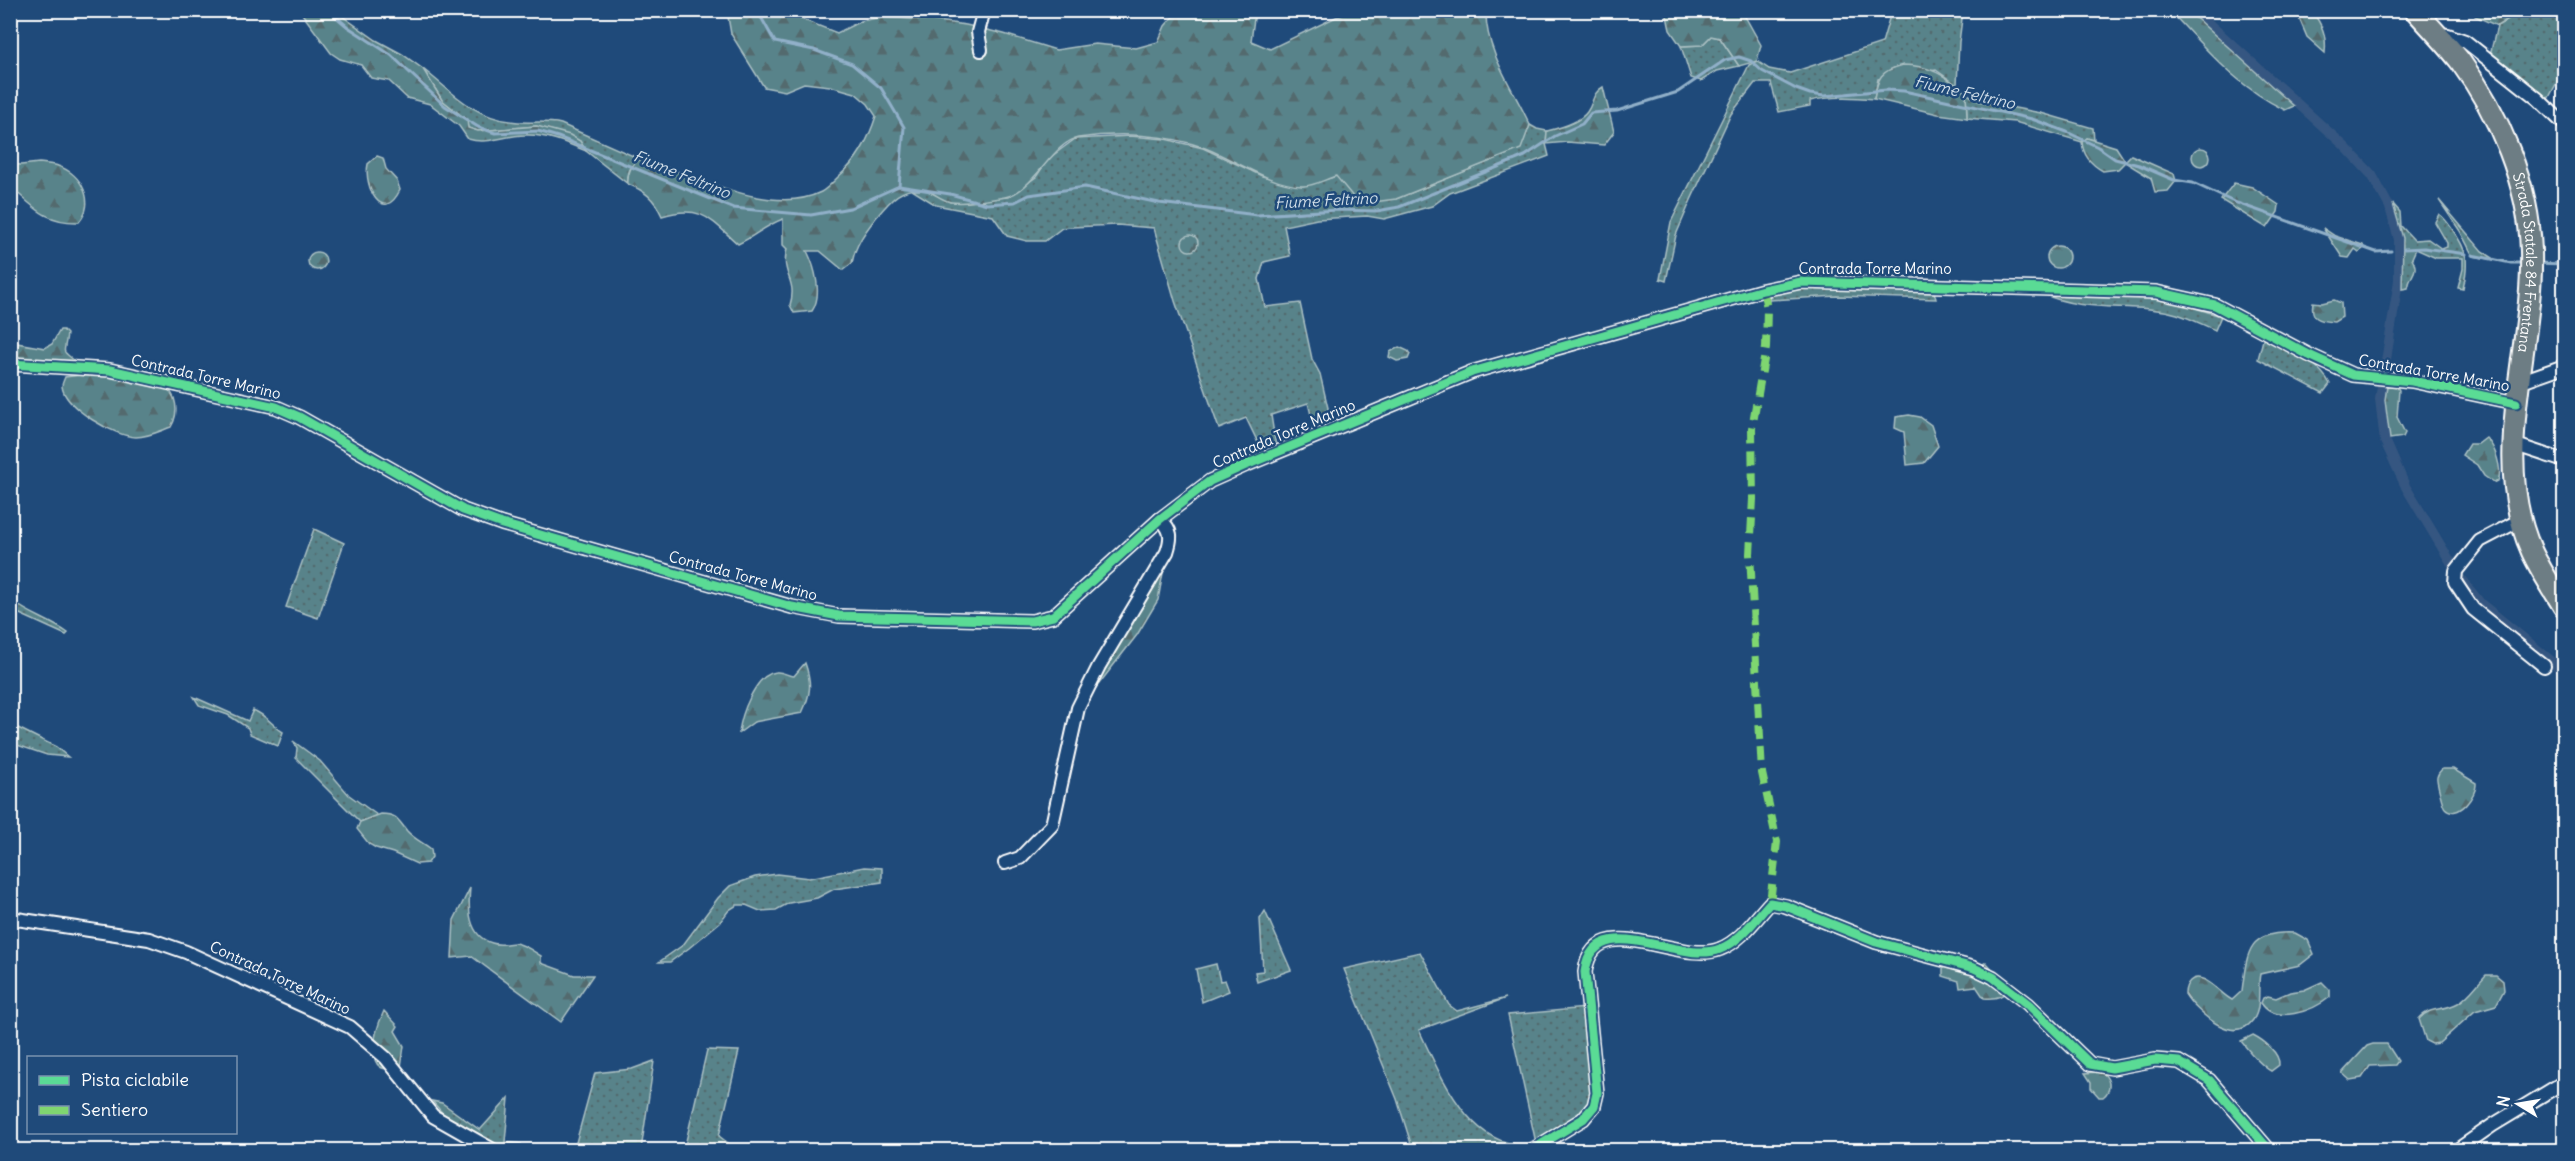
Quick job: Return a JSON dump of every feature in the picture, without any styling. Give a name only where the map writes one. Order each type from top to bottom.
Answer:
[{"type":"main road","name":"Strada Statale 84 Frentana","points":[[2415,10],[2474,82],[2496,121],[2513,162],[2525,205],[2531,249],[2530,292],[2513,444],[2522,519],[2531,550],[2565,607]]},
{"type":"street","points":[[981,50],[978,32],[984,10]]},
{"type":"street","points":[[2436,34],[2448,35],[2465,41],[2538,99],[2565,124]]},
{"type":"street","name":"Contrada Torre Marino","points":[[10,364],[110,370],[276,407],[299,417],[463,510],[502,524],[792,608],[839,616],[1032,621],[1053,616],[1161,519],[1210,481],[1472,372],[1763,290],[1801,282],[2156,292],[2215,305],[2309,355],[2353,375],[2412,381],[2516,404]]},
{"type":"street","points":[[2519,382],[2565,366]]},
{"type":"street","points":[[2513,444],[2565,461]]},
{"type":"street","points":[[1005,863],[1020,858],[1052,825],[1078,708],[1099,666],[1167,552],[1171,538],[1169,527],[1161,519]]},
{"type":"street","points":[[2522,519],[2480,541],[2456,571],[2454,582],[2473,609],[2544,666]]},
{"type":"street","points":[[1532,1150],[1583,1119],[1594,1106],[1597,1093],[1584,972],[1587,956],[1592,948],[1613,940],[1624,940],[1700,953],[1719,950],[1738,939],[1770,903],[1786,906],[1876,942],[1974,968],[1993,977],[2028,1004],[2090,1064],[2112,1068],[2154,1060],[2179,1062],[2209,1080],[2269,1150]]},
{"type":"street","name":"Contrada Torre Marino","points":[[10,918],[158,942],[186,952],[350,1028],[386,1058],[433,1116],[493,1150]]},
{"type":"street","points":[[2457,1150],[2493,1125],[2565,1082]]},
{"type":"shaded area","points":[[2188,11],[2202,11],[2348,143],[2376,172],[2393,204],[2403,238],[2403,281],[2385,399],[2390,439],[2410,485],[2464,575],[2484,600],[2564,665],[2564,678],[2477,607],[2456,580],[2402,490],[2380,442],[2375,399],[2394,280],[2394,240],[2385,208],[2368,178],[2341,149]]},
{"type":"green space","points":[[2514,10],[2513,16],[2497,26],[2475,16],[2478,11]]},
{"type":"green space","points":[[300,11],[335,11],[376,40],[402,54],[423,69],[442,100],[467,120],[468,128],[478,131],[537,126],[570,135],[580,141],[586,151],[556,140],[533,135],[483,141],[468,139],[459,126],[430,104],[407,98],[389,81],[371,78],[361,65],[340,59],[331,53]]},
{"type":"green space","points":[[727,11],[781,11],[837,33],[861,21],[881,17],[930,20],[1004,34],[1056,50],[1095,44],[1136,48],[1158,42],[1165,26],[1178,11],[1255,11],[1251,41],[1270,49],[1336,17],[1358,11],[1486,11],[1490,41],[1495,55],[1530,125],[1521,149],[1396,199],[1359,204],[1336,176],[1310,185],[1290,185],[1190,143],[1159,137],[1126,135],[1078,138],[1060,148],[1025,186],[1005,197],[951,202],[926,190],[917,189],[896,196],[871,224],[858,245],[852,263],[843,270],[820,251],[807,251],[815,273],[817,297],[812,311],[794,313],[790,305],[792,289],[785,258],[787,249],[783,245],[783,219],[738,244],[712,221],[696,213],[686,212],[662,216],[656,204],[648,196],[628,184],[630,170],[640,159],[754,196],[778,200],[800,199],[825,189],[851,164],[861,150],[876,116],[868,104],[855,93],[830,86],[804,83],[785,91],[764,87],[731,34]]},
{"type":"green space","points":[[1666,11],[1742,11],[1761,45],[1757,61],[1739,66],[1720,38],[1711,36],[1702,45],[1681,46],[1670,30]]},
{"type":"green space","points":[[1889,11],[1963,11],[1957,85],[1936,70],[1878,79],[1874,99],[1826,98],[1810,101],[1810,106],[1779,112],[1771,83],[1755,83],[1731,114],[1676,235],[1666,281],[1660,279],[1671,222],[1749,65],[1757,61],[1769,69],[1790,73],[1882,43]]},
{"type":"green space","points":[[2170,11],[2188,11],[2294,106],[2285,110],[2237,79]]},
{"type":"green space","points":[[2296,11],[2312,11],[2319,21],[2325,41],[2325,53],[2307,37]]},
{"type":"green space","points":[[2514,11],[2564,11],[2564,69],[2547,101],[2490,55],[2497,26],[2506,21]]},
{"type":"green space","points":[[1711,36],[1720,38],[1739,66],[1717,71],[1701,81],[1691,78],[1681,46],[1702,45]]},
{"type":"green space","points":[[1903,65],[1930,69],[1959,87],[1966,93],[1967,118],[1938,114],[1874,99],[1881,76]]},
{"type":"green space","points":[[423,69],[463,101],[484,114],[510,121],[561,124],[640,159],[630,169],[628,184],[586,151],[580,141],[536,126],[478,131],[468,128],[466,120],[442,100]]},
{"type":"green space","points":[[1603,87],[1614,132],[1604,145],[1567,142],[1546,144],[1547,131],[1584,116],[1597,92]]},
{"type":"green space","points":[[1966,93],[1979,101],[2041,113],[2093,128],[2094,140],[2087,138],[2082,142],[2015,122],[1967,118]]},
{"type":"green space","points":[[1530,125],[1547,131],[1546,144],[1549,156],[1450,193],[1432,206],[1384,219],[1367,216],[1317,219],[1284,226],[1290,256],[1264,262],[1259,279],[1265,307],[1300,303],[1312,359],[1320,374],[1332,425],[1315,430],[1308,403],[1271,415],[1276,447],[1263,453],[1246,418],[1219,429],[1175,301],[1154,228],[1117,225],[1071,227],[1062,228],[1045,241],[1027,241],[1007,236],[993,216],[936,205],[912,190],[926,190],[950,202],[1008,197],[1036,177],[1048,159],[1075,139],[1130,136],[1165,139],[1203,148],[1262,176],[1303,186],[1337,176],[1396,199],[1520,149]]},
{"type":"green space","points":[[2087,138],[2116,147],[2125,161],[2131,155],[2174,174],[2176,181],[2168,191],[2155,192],[2151,178],[2125,162],[2118,169],[2103,171],[2092,163],[2084,151],[2082,142]]},
{"type":"green space","points":[[2201,148],[2207,151],[2210,157],[2207,163],[2201,166],[2195,163],[2192,157],[2195,151]]},
{"type":"green space","points":[[377,156],[383,158],[386,169],[397,181],[400,190],[394,200],[387,204],[376,199],[368,183],[368,164]]},
{"type":"green space","points":[[11,164],[56,165],[74,175],[80,182],[86,198],[86,206],[79,222],[67,222],[49,217],[11,187]]},
{"type":"green space","points":[[2234,183],[2252,187],[2279,205],[2278,212],[2267,228],[2221,200]]},
{"type":"green space","points":[[2439,200],[2482,251],[2496,260],[2473,256],[2460,231]]},
{"type":"green space","points":[[2393,204],[2400,212],[2401,226],[2414,240],[2428,239],[2442,249],[2447,247],[2447,243],[2435,222],[2439,214],[2446,221],[2461,244],[2466,257],[2463,289],[2458,288],[2463,269],[2463,258],[2436,258],[2416,249],[2412,258],[2415,270],[2408,288],[2402,289],[2403,238]]},
{"type":"green space","points":[[2323,228],[2335,236],[2363,245],[2364,248],[2359,252],[2355,249],[2349,258],[2342,257]]},
{"type":"green space","points":[[1190,235],[1198,243],[1190,251],[1182,243]]},
{"type":"green space","points":[[2058,246],[2066,249],[2069,257],[2066,265],[2058,268],[2050,265],[2047,257],[2050,249]]},
{"type":"green space","points":[[313,252],[321,252],[326,257],[324,268],[313,270],[308,265],[308,257]]},
{"type":"green space","points":[[1804,286],[1933,288],[1936,299],[1837,296],[1769,300],[1770,293]]},
{"type":"green space","points":[[2041,293],[2162,298],[2221,316],[2215,330],[2182,316],[2160,310],[2076,304]]},
{"type":"green space","points":[[2334,300],[2341,303],[2342,317],[2334,322],[2320,320],[2314,316],[2313,302],[2322,303]]},
{"type":"green space","points":[[60,330],[67,334],[65,352],[78,364],[11,361],[11,342],[45,348],[52,344]]},
{"type":"green space","points":[[2264,336],[2318,368],[2330,384],[2323,393],[2258,359]]},
{"type":"green space","points":[[1399,347],[1408,351],[1410,354],[1408,359],[1397,361],[1389,357],[1390,352]]},
{"type":"green space","points":[[95,373],[162,384],[171,393],[176,404],[174,422],[171,427],[154,434],[136,437],[116,432],[92,420],[72,403],[65,395],[62,386],[65,377]]},
{"type":"green space","points":[[2387,386],[2396,386],[2399,390],[2397,417],[2405,433],[2403,437],[2390,439],[2385,400]]},
{"type":"green space","points":[[1909,415],[1920,417],[1931,425],[1938,446],[1924,463],[1907,465],[1904,432],[1895,428],[1896,417]]},
{"type":"green space","points":[[2486,438],[2499,465],[2498,481],[2494,483],[2484,476],[2477,465],[2462,455],[2469,444],[2478,444]]},
{"type":"green space","points":[[314,529],[344,543],[318,618],[286,607]]},
{"type":"green space","points":[[1165,562],[1158,600],[1137,635],[1081,707]]},
{"type":"green space","points":[[11,600],[68,633],[66,635],[11,610]]},
{"type":"green space","points":[[805,663],[810,688],[802,713],[754,722],[739,733],[750,696],[762,680],[768,674],[776,672],[794,676]]},
{"type":"green space","points":[[194,697],[248,721],[253,710],[258,712],[283,732],[278,746],[250,734],[248,728],[228,715],[199,705]]},
{"type":"green space","points":[[14,726],[56,747],[68,757],[47,755],[11,743]]},
{"type":"green space","points":[[293,741],[320,761],[349,795],[377,815],[360,822],[296,758],[297,748]]},
{"type":"green space","points":[[2442,769],[2453,769],[2476,783],[2470,800],[2461,809],[2450,811],[2445,808],[2437,779]]},
{"type":"green space","points":[[381,814],[397,818],[409,834],[431,849],[432,857],[428,863],[417,864],[369,844],[357,829],[360,822]]},
{"type":"green space","points":[[864,867],[882,868],[882,882],[834,889],[817,898],[789,903],[776,910],[760,911],[746,905],[737,905],[729,910],[720,922],[670,962],[659,962],[683,945],[718,898],[730,886],[755,877],[777,874],[809,878]]},
{"type":"green space","points":[[470,888],[471,920],[478,934],[484,939],[492,943],[515,943],[528,948],[541,956],[541,963],[574,975],[593,975],[561,1022],[471,956],[452,958],[454,920]]},
{"type":"green space","points":[[1265,911],[1291,970],[1257,982],[1255,972],[1263,971],[1260,919]]},
{"type":"green space","points":[[2279,933],[2295,933],[2308,940],[2314,954],[2300,965],[2260,974],[2256,1015],[2245,1027],[2226,1028],[2216,1024],[2206,1017],[2185,994],[2190,981],[2200,978],[2232,1000],[2242,991],[2249,954],[2259,939]]},
{"type":"green space","points":[[1420,952],[1449,1005],[1457,1011],[1506,998],[1419,1030],[1449,1089],[1462,1109],[1477,1125],[1494,1137],[1514,1144],[1536,1143],[1508,1015],[1586,1008],[1594,1104],[1560,1131],[1523,1150],[1413,1150],[1397,1099],[1344,969]]},
{"type":"green space","points":[[1986,962],[2010,985],[2000,996],[1984,998],[1976,986],[1960,988],[1959,981],[1943,976],[1943,965]]},
{"type":"green space","points":[[1216,964],[1220,981],[1225,980],[1229,991],[1202,1002],[1196,969]]},
{"type":"green space","points":[[2486,975],[2496,975],[2503,981],[2504,990],[2496,1005],[2475,1011],[2439,1043],[2432,1044],[2426,1041],[2419,1019],[2427,1012],[2453,1005],[2462,1000]]},
{"type":"green space","points":[[2322,982],[2330,990],[2330,997],[2304,1011],[2294,1014],[2275,1013],[2267,1010],[2261,1003],[2263,998],[2268,996],[2276,998]]},
{"type":"green space","points":[[384,1011],[398,1026],[395,1031],[404,1046],[401,1067],[388,1069],[380,1067],[375,1060],[377,1030]]},
{"type":"green space","points":[[2253,1035],[2266,1044],[2279,1060],[2279,1065],[2271,1071],[2259,1062],[2241,1041]]},
{"type":"green space","points":[[2387,1044],[2398,1061],[2395,1065],[2370,1066],[2362,1078],[2350,1080],[2342,1073],[2367,1046]]},
{"type":"green space","points":[[707,1050],[739,1051],[719,1136],[737,1150],[684,1150]]},
{"type":"green space","points":[[654,1061],[641,1150],[574,1150],[595,1073],[632,1069]]},
{"type":"green space","points":[[2085,1073],[2104,1074],[2109,1083],[2108,1092],[2103,1097],[2099,1097],[2091,1088],[2091,1082]]},
{"type":"green space","points":[[509,1098],[505,1142],[521,1144],[524,1150],[499,1150],[444,1115],[432,1101],[442,1103],[480,1130]]},
{"type":"waterway","name":"Fiume Feltrino","points":[[328,10],[348,27],[391,55],[445,106],[478,127],[495,133],[538,131],[558,137],[733,208],[811,215],[850,208],[899,186],[950,194],[987,204],[1015,202],[1029,195],[1085,187],[1159,203],[1257,215],[1337,210],[1377,211],[1399,207],[1525,156],[1555,136],[1582,124],[1591,113],[1617,111],[1678,92],[1725,60],[1739,57],[1751,61],[1762,71],[1796,89],[1810,94],[1824,96],[1886,90],[1904,91],[2032,119],[2067,132],[2098,147],[2115,159],[2139,165],[2174,180],[2193,183],[2234,202],[2376,252],[2391,251]]},
{"type":"waterway","points":[[757,10],[775,42],[814,50],[852,64],[881,88],[904,127],[899,186]]},
{"type":"waterway","name":"Fiume Feltrino","points":[[2404,249],[2424,248],[2466,254]]},
{"type":"waterway","name":"Fiume Feltrino","points":[[2472,255],[2511,263],[2524,263]]},
{"type":"waterway","name":"Fiume Feltrino","points":[[2536,263],[2564,264]]},
{"type":"marked path","points":[[1763,290],[1767,308],[1766,348],[1752,428],[1753,499],[1750,554],[1762,773],[1777,842],[1770,903]]},
{"type":"cycle path","points":[[10,364],[110,370],[276,407],[299,417],[463,510],[502,524],[792,607],[839,616],[1032,621],[1053,616],[1160,519],[1210,481],[1246,465],[1472,372],[1763,290],[1801,282],[2156,292],[2215,305],[2309,355],[2353,375],[2412,381],[2516,403]]},
{"type":"cycle path","points":[[1532,1150],[1583,1119],[1594,1106],[1597,1093],[1585,972],[1592,952],[1604,943],[1621,940],[1703,952],[1720,949],[1735,941],[1770,903],[1786,906],[1876,942],[1974,968],[1993,977],[2028,1004],[2090,1064],[2112,1068],[2155,1060],[2179,1062],[2209,1080],[2269,1150]]}]
